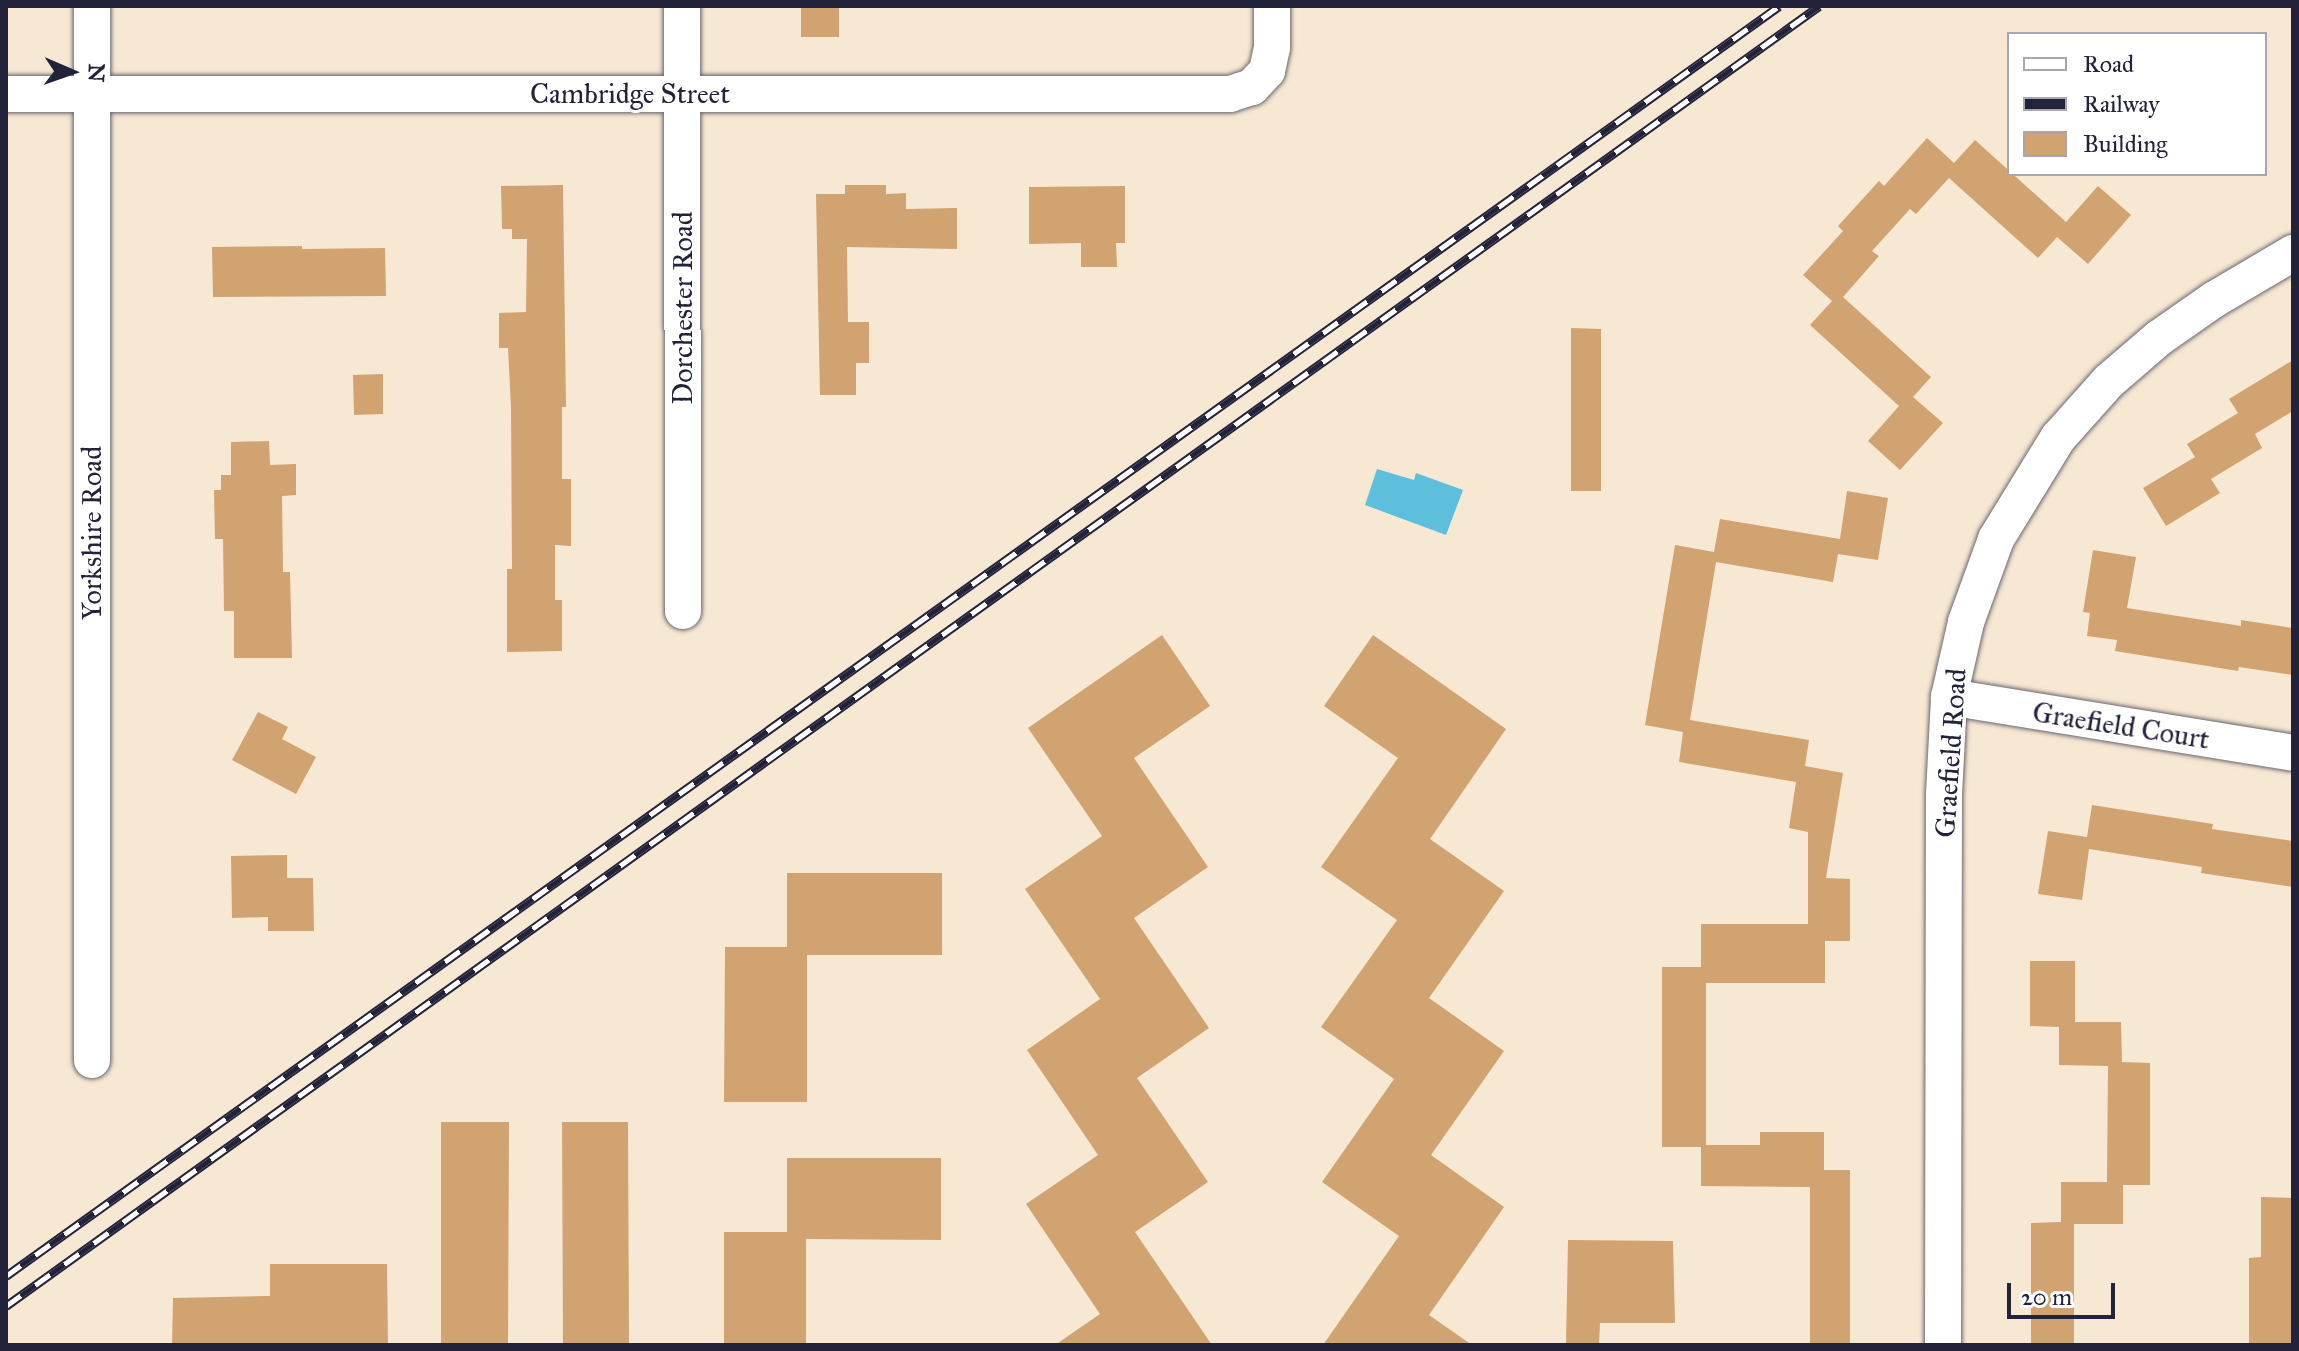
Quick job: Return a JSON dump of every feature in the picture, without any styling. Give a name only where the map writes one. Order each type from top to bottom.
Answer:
[{"type":"street","name":"Yorkshire Road","points":[[92,6],[92,1060]]},
{"type":"street","name":"Dorchester Road","points":[[682,6],[683,611]]},
{"type":"street","name":"Cambridge Street","points":[[6,94],[1230,94],[1261,81],[1271,61],[1272,6]]},
{"type":"street","name":"Graefield Road","points":[[1943,1345],[1943,809],[1949,697],[1966,622],[1996,539],[2058,438],[2109,381],[2159,338],[2215,299],[2293,253]]},
{"type":"street","name":"Graefield Court","points":[[1949,697],[2293,753]]},
{"type":"water","points":[[1377,469],[1414,480],[1416,473],[1463,490],[1446,535],[1365,505]]},
{"type":"building","points":[[801,6],[839,6],[839,37],[801,37]]},
{"type":"building","points":[[1927,138],[1954,163],[1975,140],[2007,169],[2007,176],[2015,176],[2066,222],[2098,186],[2131,215],[2088,264],[2057,237],[2038,258],[1949,178],[1916,214],[1910,209],[1872,251],[1879,256],[1843,297],[1931,377],[1913,397],[1943,423],[1900,470],[1868,441],[1899,406],[1810,325],[1832,301],[1803,275],[1843,231],[1838,226],[1879,181],[1884,186]]},
{"type":"building","points":[[563,185],[566,407],[562,407],[562,479],[571,479],[571,546],[555,545],[555,600],[562,600],[562,651],[507,652],[507,569],[512,569],[511,407],[508,348],[499,348],[499,313],[526,312],[527,239],[512,239],[512,229],[502,229],[501,186]]},
{"type":"building","points":[[845,185],[886,185],[886,194],[906,193],[906,209],[957,208],[957,249],[847,247],[848,322],[869,322],[869,363],[856,363],[856,395],[820,395],[816,194],[845,194]]},
{"type":"building","points":[[1125,186],[1125,243],[1116,243],[1117,267],[1081,267],[1081,243],[1029,244],[1029,187]]},
{"type":"building","points":[[302,246],[302,249],[385,248],[386,296],[213,297],[212,247]]},
{"type":"building","points":[[1571,328],[1601,329],[1601,491],[1571,491]]},
{"type":"building","points":[[2293,360],[2293,411],[2255,434],[2262,448],[2211,479],[2220,493],[2166,526],[2143,488],[2195,457],[2187,444],[2238,413],[2229,399]]},
{"type":"building","points":[[383,374],[383,414],[354,415],[353,375]]},
{"type":"building","points":[[269,441],[270,465],[296,464],[296,495],[282,496],[283,572],[290,572],[292,658],[234,658],[234,611],[224,611],[223,539],[215,539],[214,490],[221,490],[221,475],[231,475],[231,442]]},
{"type":"building","points":[[1847,491],[1888,498],[1878,560],[1838,554],[1833,582],[1716,562],[1690,720],[1809,740],[1805,766],[1843,773],[1826,878],[1850,879],[1850,941],[1825,941],[1825,983],[1706,983],[1706,1145],[1760,1145],[1760,1132],[1824,1132],[1824,1170],[1850,1170],[1850,1345],[1810,1345],[1810,1187],[1701,1186],[1701,1147],[1662,1147],[1662,967],[1701,967],[1701,924],[1808,924],[1808,832],[1789,828],[1796,782],[1679,762],[1683,732],[1645,725],[1675,545],[1714,552],[1720,519],[1840,539]]},
{"type":"building","points":[[2093,550],[2136,557],[2127,608],[2241,626],[2241,620],[2293,628],[2293,675],[2239,667],[2238,671],[2115,651],[2117,640],[2087,636],[2090,613],[2083,612]]},
{"type":"building","points":[[1162,635],[1210,706],[1134,758],[1208,867],[1134,918],[1209,1028],[1137,1078],[1208,1182],[1135,1232],[1212,1345],[1055,1345],[1100,1314],[1026,1204],[1098,1155],[1027,1050],[1100,999],[1025,889],[1102,836],[1028,728]]},
{"type":"building","points":[[1373,635],[1506,729],[1430,839],[1504,891],[1429,998],[1504,1051],[1431,1155],[1504,1207],[1429,1315],[1472,1345],[1323,1345],[1399,1236],[1322,1182],[1394,1079],[1321,1027],[1397,920],[1321,867],[1398,758],[1324,706]]},
{"type":"building","points":[[258,712],[288,727],[282,739],[316,757],[296,794],[232,760]]},
{"type":"building","points":[[2092,805],[2213,824],[2212,829],[2293,841],[2293,887],[2201,873],[2202,867],[2089,849],[2082,900],[2038,894],[2048,831],[2087,837]]},
{"type":"building","points":[[287,855],[287,878],[313,878],[314,931],[268,931],[268,917],[232,918],[231,856]]},
{"type":"building","points":[[787,873],[942,873],[942,955],[807,955],[807,1102],[724,1102],[725,947],[787,947]]},
{"type":"building","points":[[2030,961],[2075,961],[2075,1022],[2121,1022],[2122,1062],[2150,1063],[2150,1185],[2123,1185],[2123,1224],[2074,1224],[2074,1345],[2031,1345],[2031,1223],[2061,1222],[2061,1182],[2107,1182],[2108,1066],[2059,1065],[2059,1027],[2030,1026]]},
{"type":"building","points":[[441,1122],[509,1122],[508,1345],[441,1345]]},
{"type":"building","points":[[562,1122],[628,1122],[629,1345],[563,1345]]},
{"type":"building","points":[[787,1158],[941,1158],[941,1240],[806,1239],[806,1345],[724,1345],[724,1232],[787,1232]]},
{"type":"building","points":[[2261,1197],[2293,1198],[2293,1345],[2249,1345],[2249,1258],[2261,1257]]},
{"type":"building","points":[[1568,1240],[1673,1241],[1675,1323],[1600,1323],[1599,1345],[1566,1345]]},
{"type":"building","points":[[270,1264],[387,1264],[388,1345],[172,1345],[173,1298],[270,1296]]},
{"type":"railway","points":[[6,1276],[1779,6]]},
{"type":"railway","points":[[6,1306],[1819,6]]}]
